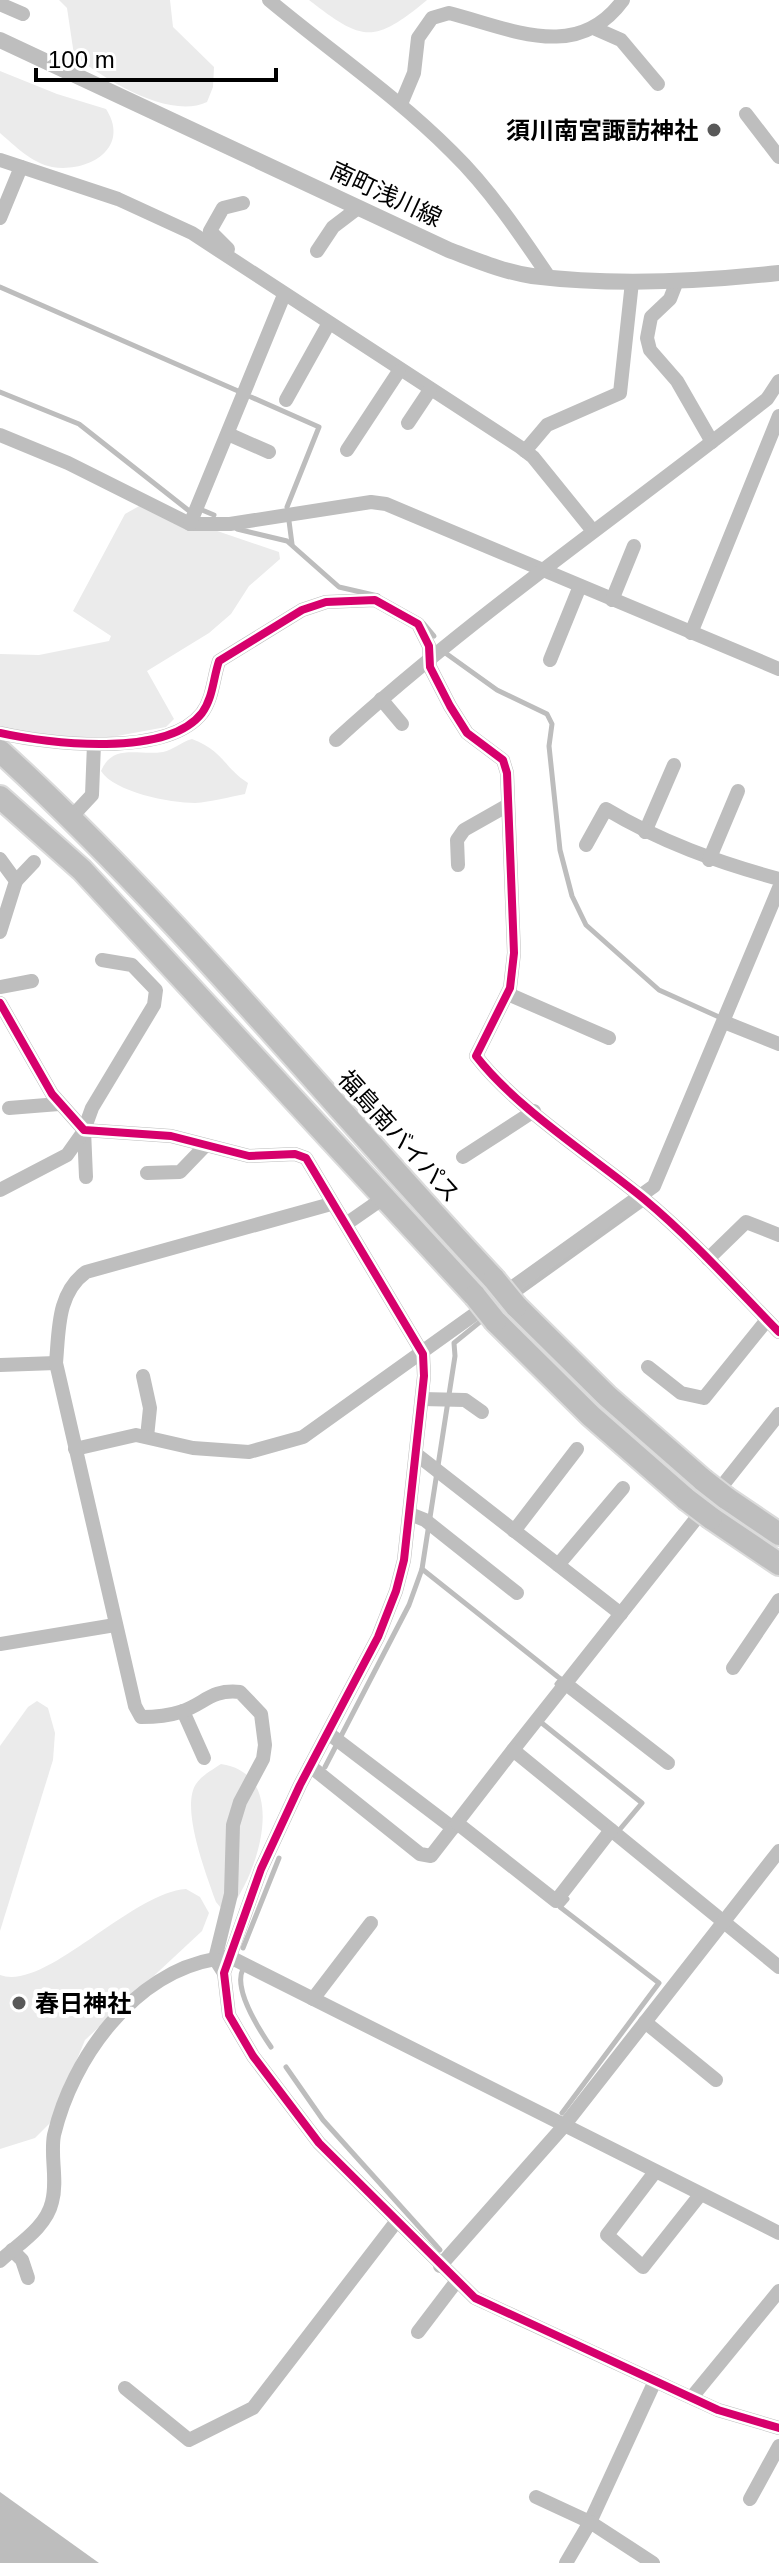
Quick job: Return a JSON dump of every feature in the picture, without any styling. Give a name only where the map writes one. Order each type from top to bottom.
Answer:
[{"type":"highway","name":"福島南バイパス","points":[[0,751],[66,811],[211,965],[516,1306],[607,1396],[703,1480],[779,1534]]},
{"type":"highway","points":[[0,797],[82,870],[495,1321],[591,1416],[686,1499],[779,1564]]},
{"type":"street","points":[[269,0],[401,104],[473,175],[549,277]]},
{"type":"street","points":[[441,15],[454,0]]},
{"type":"street","points":[[401,104],[414,73],[418,38],[426,23],[441,15],[449,13],[558,39],[596,29],[609,19],[623,0]]},
{"type":"street","points":[[0,4],[23,14]]},
{"type":"street","points":[[596,29],[621,40],[658,84]]},
{"type":"street","name":"南町浅川線","points":[[0,40],[449,250],[500,269],[549,277],[632,282],[779,273]]},
{"type":"street","points":[[746,114],[779,157]]},
{"type":"street","points":[[0,160],[156,215],[192,233],[525,451],[593,531]]},
{"type":"street","points":[[0,218],[21,167]]},
{"type":"street","points":[[242,267],[236,255],[210,231],[223,208],[243,203]]},
{"type":"street","points":[[317,251],[333,227],[358,208]]},
{"type":"street","points":[[677,281],[670,299],[651,317],[647,338],[650,350],[677,381],[712,442]]},
{"type":"street","points":[[525,451],[547,425],[620,393],[632,282]]},
{"type":"street","points":[[190,524],[284,295]]},
{"type":"street","points":[[286,400],[329,323]]},
{"type":"street","points":[[347,450],[399,371]]},
{"type":"street","points":[[336,740],[457,633],[712,442],[773,401],[779,381]]},
{"type":"street","points":[[408,423],[430,390]]},
{"type":"street","points":[[691,633],[779,416]]},
{"type":"street","points":[[228,434],[269,452]]},
{"type":"street","points":[[0,435],[68,463],[190,524],[230,524],[371,502],[386,504],[779,669]]},
{"type":"street","points":[[612,600],[634,546]]},
{"type":"street","points":[[550,660],[580,586]]},
{"type":"street","points":[[0,733],[29,740],[122,745],[154,738],[189,725],[211,698],[219,661],[302,610],[326,602],[375,600],[418,624],[432,657],[430,667],[467,733],[503,760],[507,773],[514,953],[508,994],[476,1056],[534,1111],[642,1197],[779,1332]]},
{"type":"street","points":[[381,699],[402,724]]},
{"type":"street","points":[[78,810],[92,795],[94,744]]},
{"type":"street","points":[[645,832],[674,765]]},
{"type":"street","points":[[709,860],[738,791]]},
{"type":"street","points":[[458,865],[457,840],[464,830],[508,805]]},
{"type":"street","points":[[586,845],[606,809],[645,832],[709,860],[779,879]]},
{"type":"street","points":[[0,859],[16,881]]},
{"type":"street","points":[[0,932],[16,881],[34,862]]},
{"type":"street","points":[[75,1449],[136,1435],[221,1452],[249,1452],[303,1437],[423,1354],[567,1246],[642,1197],[654,1186],[779,888]]},
{"type":"street","points":[[0,1190],[67,1155],[154,1005],[156,990],[132,965],[102,960]]},
{"type":"street","points":[[0,987],[32,981]]},
{"type":"street","points":[[508,994],[609,1038]]},
{"type":"street","points":[[0,1003],[4,1018],[59,1104],[84,1130],[86,1177]]},
{"type":"street","points":[[724,1022],[779,1044]]},
{"type":"street","points":[[9,1108],[59,1104]]},
{"type":"street","points":[[463,1157],[534,1111]]},
{"type":"street","points":[[84,1130],[171,1136],[249,1156],[295,1154],[306,1158],[423,1354],[422,1399],[410,1514],[396,1591],[378,1637],[310,1766],[221,1957]]},
{"type":"street","points":[[147,1173],[180,1172],[205,1146]]},
{"type":"street","points":[[346,1224],[382,1199]]},
{"type":"street","points":[[331,1204],[86,1272],[69,1287],[65,1297],[56,1363],[115,1625],[135,1706],[141,1717],[183,1711],[223,1690],[240,1692],[261,1714],[265,1728],[263,1759],[240,1802],[233,1825],[231,1894],[221,1957],[229,2015],[253,2056],[319,2143],[456,2282],[494,2308],[718,2410],[779,2428]]},
{"type":"street","points":[[708,1259],[746,1222],[779,1235]]},
{"type":"street","points":[[648,1367],[681,1393],[704,1398],[767,1320]]},
{"type":"street","points":[[0,1365],[56,1363]]},
{"type":"street","points":[[143,1376],[150,1408],[147,1437]]},
{"type":"street","points":[[422,1399],[465,1400],[482,1412]]},
{"type":"street","points":[[310,1766],[420,1854],[431,1856],[779,1414]]},
{"type":"street","points":[[514,1531],[577,1449]]},
{"type":"street","points":[[416,1454],[621,1614]]},
{"type":"street","points":[[558,1565],[623,1488]]},
{"type":"street","points":[[410,1514],[425,1520],[517,1593]]},
{"type":"street","points":[[733,1668],[779,1600]]},
{"type":"street","points":[[0,1644],[115,1625]]},
{"type":"street","points":[[566,1684],[668,1763]]},
{"type":"street","points":[[183,1711],[204,1758]]},
{"type":"street","points":[[328,1733],[556,1901],[611,1830]]},
{"type":"street","points":[[513,1750],[779,1967]]},
{"type":"street","points":[[440,2266],[563,2127],[779,1852]]},
{"type":"street","points":[[313,1999],[371,1923]]},
{"type":"street","points":[[0,2261],[40,2224],[52,2204],[53,2139],[63,2103],[93,2050],[145,1987],[177,1969],[221,1957],[313,1999],[779,2233]]},
{"type":"street","points":[[645,2022],[716,2080]]},
{"type":"street","points":[[655,2172],[607,2235],[643,2267],[700,2195]]},
{"type":"street","points":[[125,2388],[189,2440],[253,2408],[396,2222]]},
{"type":"street","points":[[12,2250],[22,2260],[28,2278]]},
{"type":"street","points":[[418,2332],[456,2282]]},
{"type":"street","points":[[692,2397],[779,2291]]},
{"type":"street","points":[[566,2563],[590,2522],[655,2381]]},
{"type":"street","points":[[750,2499],[779,2446]]},
{"type":"street","points":[[536,2497],[590,2522],[653,2563]]},
{"type":"shaded area","points":[[59,0],[170,0],[173,27],[214,67],[213,87],[207,102],[174,106],[156,101],[119,85],[87,65],[74,55],[67,8]]},
{"type":"shaded area","points":[[309,0],[427,0],[393,25],[368,32],[342,24]]},
{"type":"shaded area","points":[[0,71],[57,94],[106,109],[112,123],[110,146],[92,162],[80,166],[52,167],[31,158],[0,133]]},
{"type":"shaded area","points":[[141,505],[279,552],[280,559],[249,586],[231,614],[209,633],[147,671],[174,719],[166,727],[90,741],[0,728],[0,654],[39,655],[109,641],[111,636],[73,611],[125,514]]},
{"type":"shaded area","points":[[192,739],[211,749],[248,783],[245,794],[201,802],[172,801],[118,785],[101,771],[106,762],[119,754],[163,752]]},
{"type":"shaded area","points":[[37,1701],[48,1708],[55,1733],[53,1760],[0,1931],[0,1746],[28,1707]]},
{"type":"shaded area","points":[[221,1764],[242,1772],[256,1786],[262,1805],[262,1826],[251,1872],[230,1909],[221,1908],[216,1902],[201,1860],[191,1809],[196,1784]]},
{"type":"shaded area","points":[[186,1889],[200,1897],[209,1913],[202,1931],[85,2040],[51,2122],[35,2138],[0,2149],[0,1975],[19,1976],[40,1969],[140,1907],[164,1895]]},
{"type":"shaded area","points":[[0,2492],[99,2563],[0,2563]]},
{"type":"waterway","points":[[0,287],[238,391]]},
{"type":"waterway","points":[[0,392],[79,424],[188,510]]},
{"type":"waterway","points":[[251,397],[319,427],[287,507]]},
{"type":"waterway","points":[[202,510],[214,515]]},
{"type":"waterway","points":[[289,521],[292,544]]},
{"type":"waterway","points":[[237,529],[287,541],[339,587],[378,596]]},
{"type":"waterway","points":[[424,624],[434,636]]},
{"type":"waterway","points":[[444,652],[497,690],[547,714],[552,724],[549,746],[560,850],[572,896],[586,925],[659,990],[719,1017]]},
{"type":"waterway","points":[[517,1295],[645,1203]]},
{"type":"waterway","points":[[325,1767],[409,1605],[422,1569],[455,1356],[454,1343],[486,1317]]},
{"type":"waterway","points":[[422,1569],[561,1679],[557,1684]]},
{"type":"waterway","points":[[538,1720],[642,1803],[621,1828]]},
{"type":"waterway","points":[[243,1948],[279,1858]]},
{"type":"waterway","points":[[562,2113],[659,1983],[560,1907],[567,1899]]},
{"type":"waterway","points":[[243,1969],[241,1987],[244,1997],[271,2047]]},
{"type":"waterway","points":[[286,2067],[323,2120],[440,2250]]},
{"type":"cycle path","points":[[0,733],[47,741],[106,744],[163,737],[185,727],[202,713],[211,695],[219,661],[302,610],[326,602],[375,600],[418,624],[429,646],[430,667],[450,706],[467,733],[503,760],[507,773],[514,953],[510,988],[476,1056],[533,1113],[662,1214],[779,1332]]},
{"type":"cycle path","points":[[0,1003],[52,1094],[84,1130],[171,1136],[249,1156],[295,1154],[306,1158],[423,1354],[424,1376],[404,1560],[396,1591],[378,1637],[300,1785],[261,1869],[224,1973],[229,2015],[253,2056],[319,2143],[475,2298],[718,2410],[779,2428]]},
{"type":"place","name":"須川南宮諏訪神社","points":[[714,130]]},
{"type":"place","name":"春日神社","points":[[19,2003]]}]
